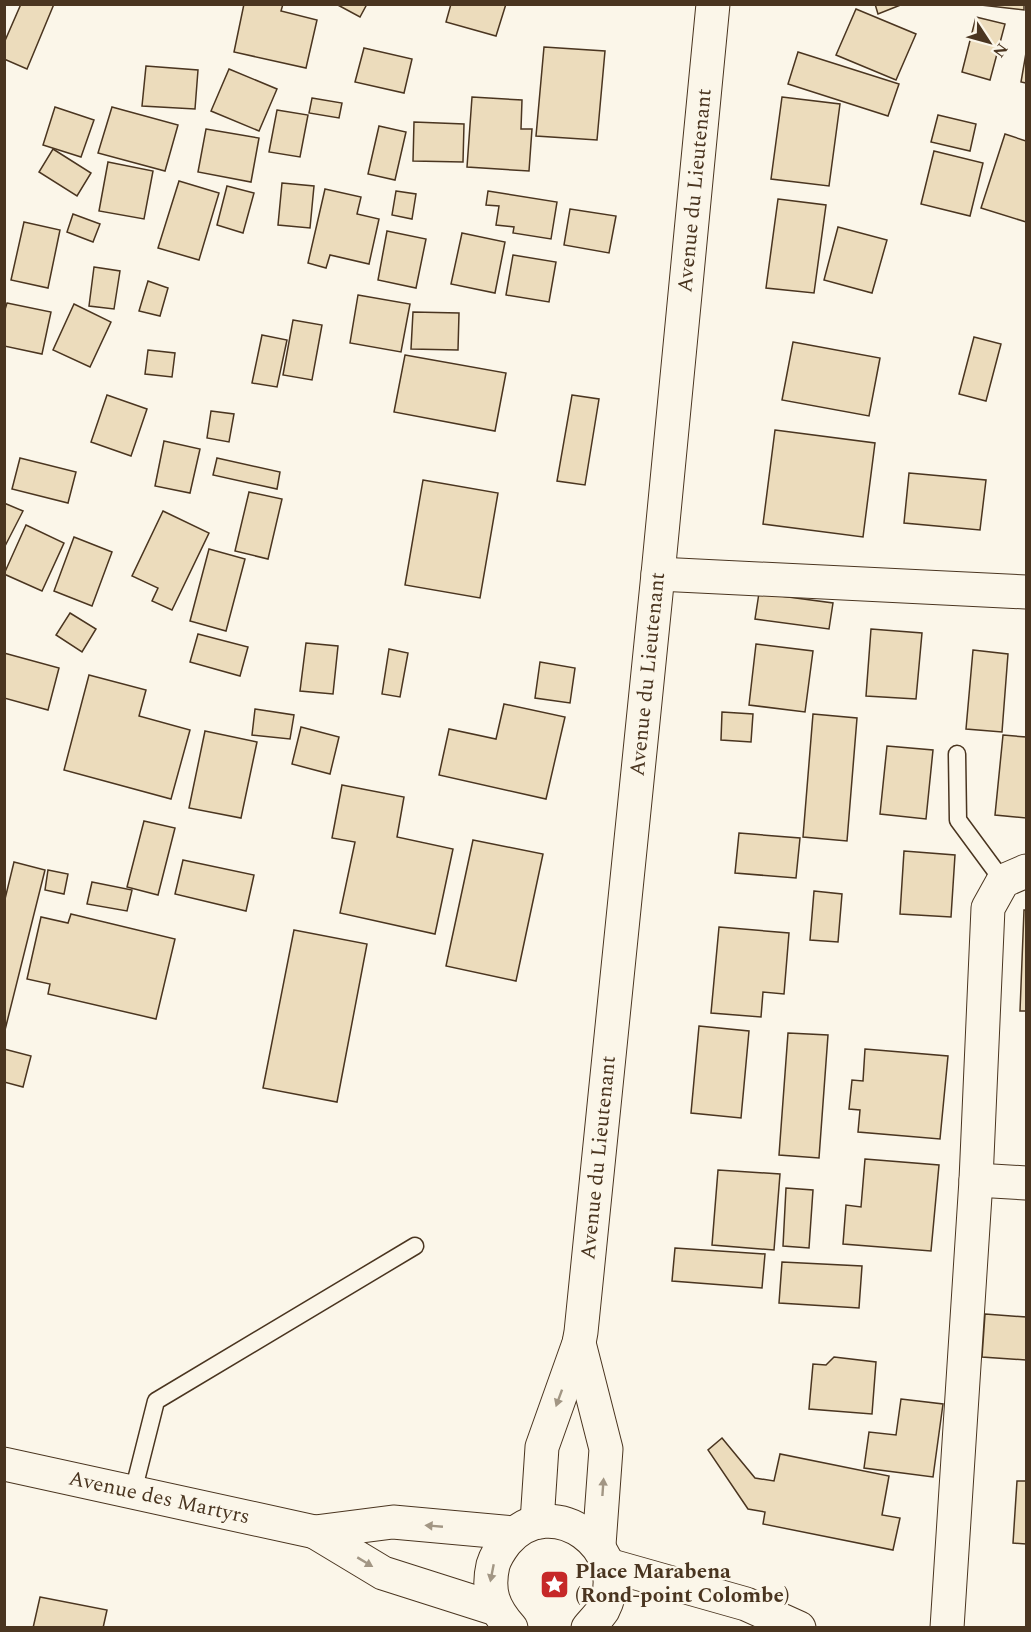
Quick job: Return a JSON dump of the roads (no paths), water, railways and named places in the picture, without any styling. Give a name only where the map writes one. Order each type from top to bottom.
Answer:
[{"type":"main road","name":"Avenue du Lieutenant","points":[[525,1528],[542,1447],[579,1343],[658,574],[713,4]]},
{"type":"main road","points":[[658,574],[1026,592]]},
{"type":"main road","points":[[947,1628],[976,1180],[988,908],[1015,876]]},
{"type":"main road","points":[[976,1180],[1026,1183]]},
{"type":"main road","name":"Avenue du Lieutenant","points":[[579,1343],[606,1449],[603,1555],[610,1588],[603,1610],[588,1628]]},
{"type":"main road","name":"Avenue des Martyrs","points":[[4,1464],[315,1532],[383,1573],[507,1623]]},
{"type":"main road","name":"Avenue des Martyrs","points":[[315,1532],[393,1522],[525,1528],[560,1522],[582,1530],[603,1555]]},
{"type":"main road","points":[[507,1623],[489,1582],[496,1555],[525,1528]]},
{"type":"main road","points":[[603,1555],[746,1604],[799,1628]]},
{"type":"lane","points":[[957,754],[958,820],[1015,876]]},
{"type":"lane","points":[[133,1492],[156,1401],[415,1246]]},
{"type":"place","name":"Place Marabena (Rond-point Colombe)","points":[[554,1584]]}]
